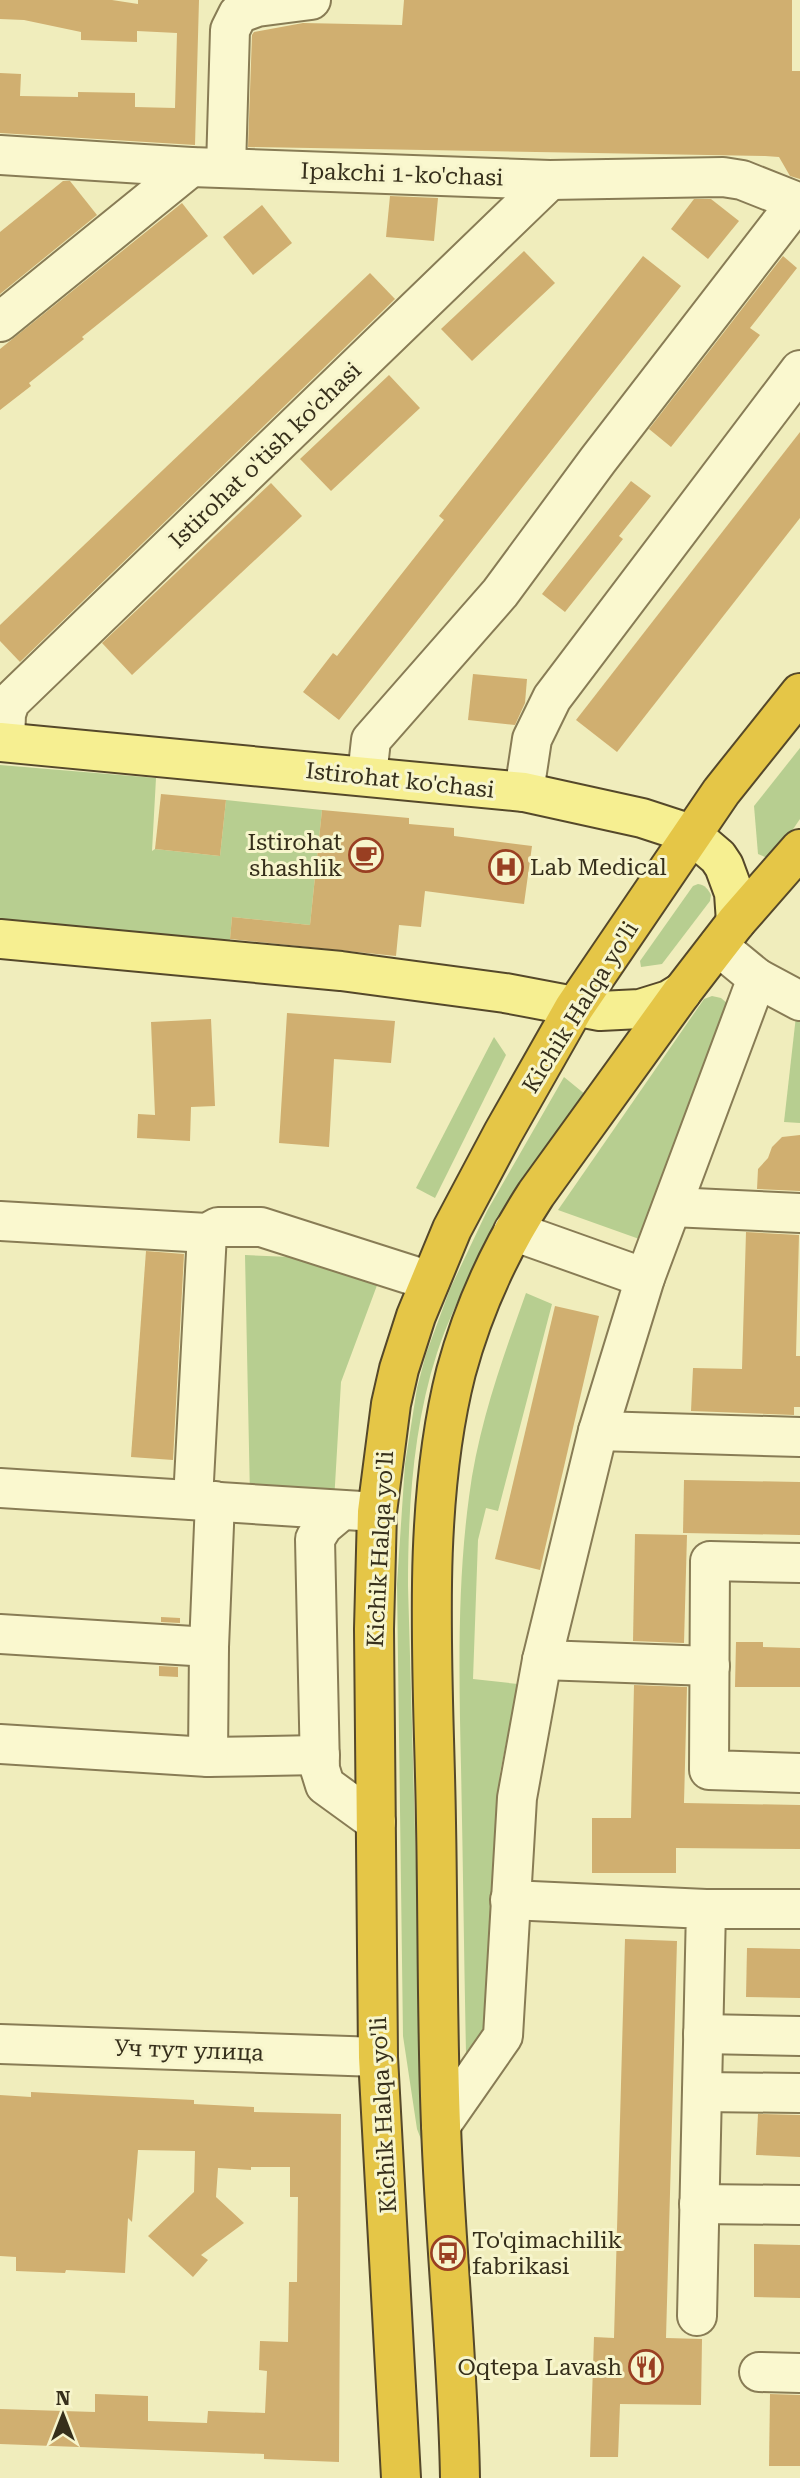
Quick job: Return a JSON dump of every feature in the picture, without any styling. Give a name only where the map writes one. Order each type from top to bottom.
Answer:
[{"type":"highway","name":"Kichik Halqa yo'li","points":[[401,2478],[378,2057],[374,1629],[359,1511],[399,1368],[430,1281],[452,1229],[503,1133],[574,1008],[691,834],[800,692]]},
{"type":"highway","points":[[460,2478],[441,2125],[433,1635],[435,1516],[443,1445],[456,1375],[478,1307],[513,1231],[536,1194],[607,1093],[727,934],[794,864]]},
{"type":"main road","name":"Istirohat ko'chasi","points":[[2,742],[524,792],[642,818],[691,834],[710,848],[724,866],[734,893],[727,934]]},
{"type":"main road","points":[[0,939],[341,971],[505,993],[574,1008],[624,1012],[655,1005],[682,992]]},
{"type":"street","points":[[0,322],[208,168],[230,30],[239,14],[257,7],[312,0]]},
{"type":"street","name":"Ipakchi 1-ko'chasi","points":[[0,155],[208,168],[550,180],[723,177],[741,180],[798,202]]},
{"type":"street","name":"Istirohat o'tish ko'chasi","points":[[2,742],[10,702],[550,180]]},
{"type":"street","points":[[367,776],[371,740],[500,593],[598,460],[798,202]]},
{"type":"street","points":[[524,792],[532,739],[552,698],[800,370]]},
{"type":"street","points":[[727,934],[757,978],[800,1001]]},
{"type":"street","points":[[441,2125],[503,2036],[517,1798],[542,1660],[598,1431],[645,1278],[757,978]]},
{"type":"street","points":[[672,1207],[800,1213]]},
{"type":"street","points":[[0,1221],[206,1233],[218,1227],[261,1227],[430,1281]]},
{"type":"street","points":[[513,1231],[645,1278]]},
{"type":"street","points":[[206,1233],[204,1501],[209,1647],[208,1757]]},
{"type":"street","points":[[598,1431],[800,1437]]},
{"type":"street","points":[[0,1488],[359,1511]]},
{"type":"street","points":[[359,1511],[323,1526],[315,1539],[321,1777],[325,1785],[376,1822]]},
{"type":"street","points":[[800,1563],[710,1561],[709,1770],[800,1773]]},
{"type":"street","points":[[0,1634],[209,1647]]},
{"type":"street","points":[[542,1660],[710,1666]]},
{"type":"street","points":[[0,1744],[208,1757],[320,1755]]},
{"type":"street","points":[[510,1900],[706,1909],[800,1909]]},
{"type":"street","points":[[697,2316],[706,1909]]},
{"type":"street","points":[[703,2034],[800,2036]]},
{"type":"street","name":"Уч тут улица","points":[[0,2044],[378,2057]]},
{"type":"street","points":[[702,2092],[800,2093]]},
{"type":"street","points":[[699,2204],[800,2205]]},
{"type":"street","points":[[759,2372],[800,2373]]},
{"type":"green space","points":[[800,748],[800,819],[772,860],[758,854],[754,806]]},
{"type":"green space","points":[[0,765],[156,778],[152,851],[155,849],[220,856],[226,800],[322,810],[310,925],[232,917],[230,940],[0,920]]},
{"type":"green space","points":[[698,884],[709,891],[710,901],[662,964],[641,967],[640,961],[693,886]]},
{"type":"green space","points":[[712,996],[721,998],[728,1004],[642,1240],[558,1210],[704,999]]},
{"type":"green space","points":[[796,1016],[800,1018],[800,1123],[784,1122]]},
{"type":"green space","points":[[494,1037],[506,1055],[435,1198],[416,1188]]},
{"type":"green space","points":[[564,1077],[586,1095],[529,1170],[465,1287],[437,1353],[417,1439],[409,1528],[408,1586],[424,2147],[417,2129],[403,2036],[397,1584],[405,1464],[417,1388],[426,1354],[450,1289],[487,1211]]},
{"type":"green space","points":[[245,1255],[315,1258],[379,1280],[341,1382],[334,1502],[250,1497]]},
{"type":"green space","points":[[526,1293],[552,1304],[498,1511],[486,1508],[478,1540],[473,1679],[518,1684],[500,1773],[493,1856],[491,2021],[466,2053],[460,1699],[462,1564],[478,1445],[500,1368]]},
{"type":"building","points":[[0,0],[112,0],[138,4],[138,0],[199,0],[195,145],[0,133],[0,73],[21,74],[20,96],[78,97],[78,92],[135,93],[135,107],[175,108],[177,33],[137,31],[137,42],[81,40],[81,32],[24,20],[0,19]]},
{"type":"building","points":[[404,0],[792,0],[792,71],[800,71],[800,179],[790,176],[779,157],[765,156],[248,147],[254,32],[303,23],[402,25]]},
{"type":"building","points":[[63,181],[70,181],[97,215],[0,294],[0,232]]},
{"type":"building","points":[[390,196],[438,198],[434,241],[386,237]]},
{"type":"building","points":[[694,199],[711,199],[739,221],[708,259],[671,229]]},
{"type":"building","points":[[182,203],[208,236],[82,337],[84,339],[0,410],[0,349]]},
{"type":"building","points":[[262,205],[292,243],[253,275],[223,237]]},
{"type":"building","points":[[524,251],[555,283],[472,361],[441,329]]},
{"type":"building","points":[[643,256],[681,286],[339,720],[303,692],[333,653],[337,656],[444,520],[439,516]]},
{"type":"building","points":[[783,256],[797,268],[750,328],[760,335],[671,447],[649,429]]},
{"type":"building","points":[[370,273],[395,299],[20,662],[0,641],[0,625]]},
{"type":"building","points":[[389,375],[420,408],[331,491],[300,459]]},
{"type":"building","points":[[800,432],[800,518],[617,752],[576,720]]},
{"type":"building","points":[[631,481],[651,496],[619,536],[623,539],[565,612],[542,594]]},
{"type":"building","points":[[271,483],[302,516],[132,675],[102,643]]},
{"type":"building","points":[[473,674],[527,679],[525,703],[515,725],[468,720]]},
{"type":"building","points":[[161,794],[226,800],[220,856],[155,849]]},
{"type":"building","points":[[322,810],[409,818],[409,824],[454,828],[454,836],[532,846],[524,904],[425,891],[421,927],[399,925],[396,956],[230,939],[232,917],[310,925]]},
{"type":"building","points":[[287,1013],[395,1021],[391,1063],[334,1059],[329,1147],[279,1143]]},
{"type":"building","points":[[211,1019],[215,1106],[191,1107],[190,1141],[137,1138],[138,1114],[155,1115],[151,1022]]},
{"type":"building","points":[[800,1135],[800,1191],[757,1189],[758,1169],[768,1158],[772,1147],[782,1137]]},
{"type":"building","points":[[746,1232],[799,1235],[796,1356],[800,1356],[800,1407],[794,1407],[794,1415],[691,1411],[693,1368],[742,1369]]},
{"type":"building","points":[[146,1251],[184,1254],[173,1460],[131,1457]]},
{"type":"building","points":[[555,1306],[599,1316],[540,1570],[495,1559]]},
{"type":"building","points":[[684,1480],[800,1482],[800,1535],[683,1533]]},
{"type":"building","points":[[635,1534],[687,1535],[684,1643],[633,1641]]},
{"type":"building","points":[[161,1617],[180,1618],[180,1623],[161,1622]]},
{"type":"building","points":[[736,1642],[763,1642],[763,1647],[800,1648],[800,1687],[735,1687]]},
{"type":"building","points":[[159,1666],[178,1667],[178,1677],[159,1676]]},
{"type":"building","points":[[634,1685],[687,1687],[684,1803],[800,1805],[800,1849],[676,1848],[676,1873],[592,1873],[592,1818],[631,1818]]},
{"type":"building","points":[[625,1939],[677,1941],[666,2338],[702,2339],[701,2405],[620,2404],[618,2457],[590,2457],[594,2337],[614,2338]]},
{"type":"building","points":[[747,1948],[800,1949],[800,1998],[746,1997]]},
{"type":"building","points":[[31,2092],[194,2100],[194,2104],[254,2107],[254,2112],[341,2114],[339,2462],[264,2459],[264,2454],[0,2444],[0,2409],[95,2412],[95,2394],[148,2396],[148,2421],[207,2423],[208,2411],[265,2413],[267,2371],[259,2370],[260,2341],[288,2342],[289,2282],[297,2282],[298,2197],[290,2197],[290,2167],[251,2167],[251,2170],[218,2168],[216,2197],[244,2223],[201,2255],[208,2260],[193,2277],[148,2236],[194,2192],[195,2151],[138,2150],[132,2222],[128,2218],[125,2273],[16,2271],[16,2257],[0,2256],[0,2095],[31,2097]]},
{"type":"building","points":[[758,2114],[800,2115],[800,2157],[756,2155]]},
{"type":"building","points":[[754,2244],[800,2245],[800,2298],[754,2297]]},
{"type":"building","points":[[770,2394],[800,2395],[800,2466],[769,2466]]},
{"type":"place","name":"Istirohat shashlik","points":[[366,855]]},
{"type":"place","name":"Lab Medical","points":[[506,867]]},
{"type":"place","name":"To'qimachilik fabrikasi","points":[[448,2253]]},
{"type":"place","name":"Oqtepa Lavash","points":[[646,2367]]}]
